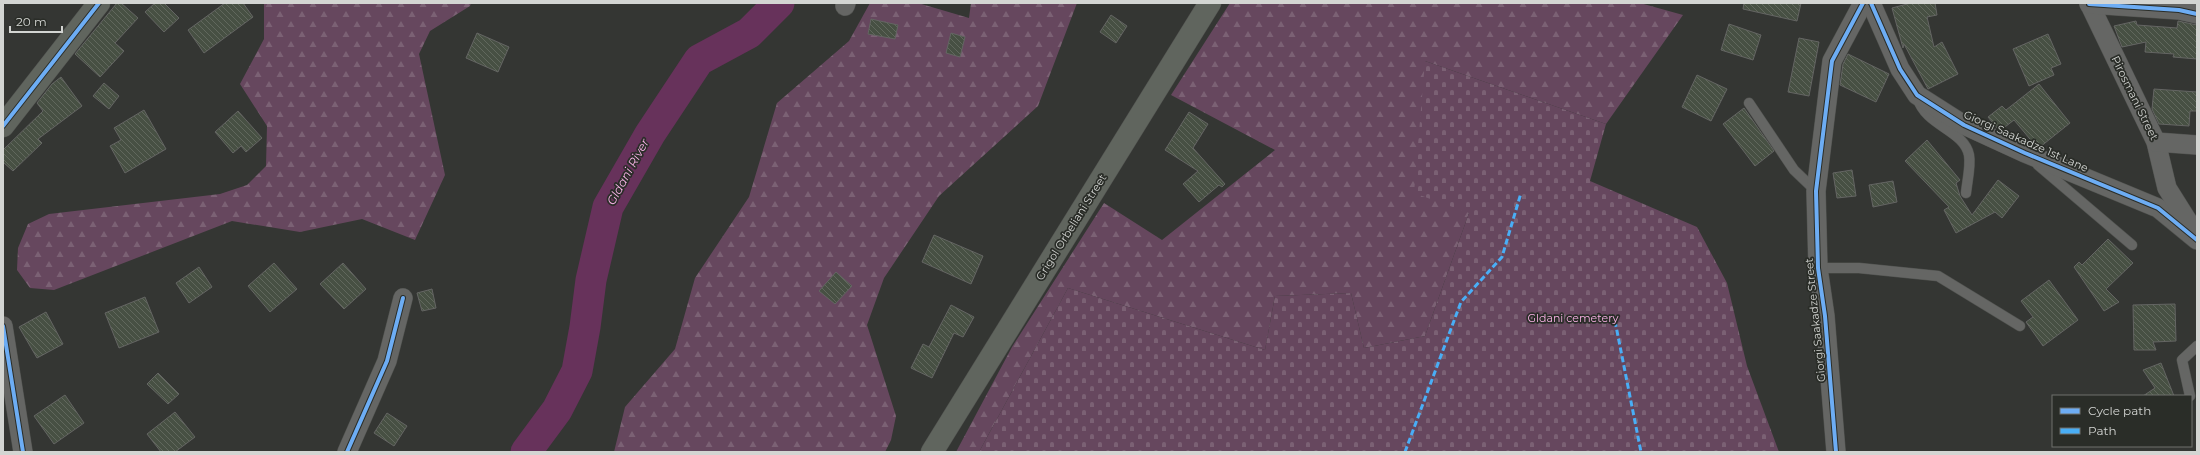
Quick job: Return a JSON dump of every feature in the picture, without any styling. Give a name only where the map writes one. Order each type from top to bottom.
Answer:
[{"type":"main road","points":[[3,126],[99,3]]},
{"type":"main road","name":"Grigol Orbeliani Street","points":[[932,452],[1210,3]]},
{"type":"street","name":"Giorgi Saakadze Street","points":[[1836,452],[1825,316],[1818,268],[1816,192],[1832,62],[1863,3]]},
{"type":"street","name":"Giorgi Saakadze 1st Lane","points":[[1871,3],[1900,69],[1917,95],[1964,125],[2025,153],[2158,208],[2197,240]]},
{"type":"street","points":[[2089,4],[2179,10],[2197,14]]},
{"type":"street","name":"Pirosmani Street","points":[[2089,4],[2156,142],[2167,188],[2197,236]]},
{"type":"street","points":[[2156,142],[2197,144]]},
{"type":"street","points":[[347,452],[387,361],[403,298]]},
{"type":"street","points":[[3,326],[23,452]]},
{"type":"lane","points":[[1917,95],[1920,107],[1933,121],[1964,144],[1969,156],[1966,193]]},
{"type":"lane","points":[[1749,103],[1794,170],[1816,192]]},
{"type":"lane","points":[[2025,153],[2132,246]]},
{"type":"lane","points":[[1818,268],[1859,268],[1938,276],[2020,326]]},
{"type":"lane","points":[[2190,395],[2182,360],[2197,346]]},
{"type":"green space","points":[[264,3],[471,3],[470,6],[430,31],[419,54],[445,175],[415,240],[362,219],[300,232],[232,221],[54,290],[30,288],[17,270],[18,248],[28,224],[49,214],[220,194],[247,185],[266,166],[267,126],[240,84],[264,39]]},
{"type":"green space","points":[[870,3],[918,3],[969,18],[971,3],[1077,3],[1038,106],[939,196],[884,278],[867,325],[896,416],[891,440],[885,452],[614,452],[625,407],[675,349],[695,278],[749,197],[777,103],[849,41]]},
{"type":"green space","points":[[1230,3],[1640,3],[1683,15],[1606,124],[1425,61],[1469,213],[1425,336],[1364,348],[1351,293],[1275,296],[1265,350],[1068,288],[979,452],[956,452],[1012,347],[1104,203],[1162,240],[1275,150],[1171,95]]},
{"type":"green space","name":"Gldani cemetery","points":[[1425,61],[1606,124],[1590,181],[1697,227],[1727,283],[1747,366],[1779,452],[979,452],[1068,288],[1265,350],[1275,296],[1351,293],[1364,348],[1425,336],[1469,213],[1414,193]]},
{"type":"building","points":[[117,3],[121,3],[138,18],[115,43],[124,51],[100,77],[75,54]]},
{"type":"building","points":[[155,3],[164,3],[179,18],[164,32],[145,12]]},
{"type":"building","points":[[225,3],[243,3],[253,17],[204,53],[188,30]]},
{"type":"building","points":[[1744,3],[1801,3],[1797,21],[1743,9]]},
{"type":"building","points":[[1911,3],[1935,3],[1937,15],[1927,17],[1934,47],[1942,42],[1958,74],[1928,89],[1904,44],[1903,48],[1892,8]]},
{"type":"building","points":[[1111,15],[1127,26],[1116,43],[1100,32]]},
{"type":"building","points":[[871,19],[898,25],[895,39],[868,34]]},
{"type":"building","points":[[2136,21],[2137,25],[2177,28],[2178,21],[2197,25],[2197,59],[2173,57],[2174,54],[2145,52],[2146,42],[2122,47],[2114,26]]},
{"type":"building","points":[[1729,24],[1761,35],[1753,60],[1721,50]]},
{"type":"building","points":[[477,33],[509,47],[498,72],[466,58]]},
{"type":"building","points":[[951,33],[965,37],[960,57],[946,53]]},
{"type":"building","points":[[2048,34],[2061,64],[2051,68],[2054,75],[2029,86],[2013,49]]},
{"type":"building","points":[[1799,38],[1819,42],[1809,96],[1788,92]]},
{"type":"building","points":[[1848,54],[1889,74],[1876,102],[1840,85],[1843,64]]},
{"type":"building","points":[[1697,75],[1727,89],[1711,121],[1682,107]]},
{"type":"building","points":[[61,77],[82,106],[38,139],[42,143],[13,171],[3,162],[3,150],[43,111],[37,103],[52,84]]},
{"type":"building","points":[[104,83],[119,96],[109,109],[93,96]]},
{"type":"building","points":[[2039,84],[2070,123],[2040,147],[2035,145],[2014,120],[2001,130],[1997,128],[1988,117],[2002,106],[2006,110]]},
{"type":"building","points":[[2154,89],[2197,92],[2197,111],[2190,111],[2189,126],[2159,124],[2152,109]]},
{"type":"building","points":[[1744,108],[1774,151],[1755,166],[1723,124]]},
{"type":"building","points":[[144,110],[166,149],[125,173],[110,146],[121,140],[114,128]]},
{"type":"building","points":[[238,111],[262,138],[246,152],[241,146],[233,153],[215,132]]},
{"type":"building","points":[[1189,112],[1208,124],[1193,148],[1225,184],[1222,187],[1219,185],[1199,202],[1183,184],[1198,171],[1165,150]]},
{"type":"building","points":[[1927,140],[1960,180],[1956,183],[1960,196],[1972,215],[1998,180],[2019,196],[2002,218],[1995,212],[1956,233],[1944,210],[1949,207],[1905,161]]},
{"type":"building","points":[[1852,170],[1856,196],[1837,198],[1833,173]]},
{"type":"building","points":[[1893,181],[1897,202],[1873,207],[1869,185]]},
{"type":"building","points":[[934,235],[983,256],[971,284],[922,262]]},
{"type":"building","points":[[2108,239],[2133,263],[2106,289],[2119,302],[2104,311],[2074,267],[2079,262],[2082,265]]},
{"type":"building","points":[[274,263],[297,289],[270,312],[248,286]]},
{"type":"building","points":[[343,263],[366,289],[344,309],[320,284]]},
{"type":"building","points":[[199,267],[212,287],[189,303],[176,283]]},
{"type":"building","points":[[836,272],[852,286],[835,304],[819,291]]},
{"type":"building","points":[[2049,280],[2078,320],[2043,346],[2026,322],[2033,317],[2021,301]]},
{"type":"building","points":[[432,289],[436,308],[422,311],[417,293]]},
{"type":"building","points":[[145,297],[159,332],[119,348],[105,313]]},
{"type":"building","points":[[2175,304],[2176,341],[2153,342],[2156,350],[2134,350],[2133,305]]},
{"type":"building","points":[[951,305],[974,317],[963,337],[954,333],[932,378],[911,368],[923,344],[929,347]]},
{"type":"building","points":[[46,312],[63,344],[37,358],[19,327]]},
{"type":"building","points":[[2161,363],[2174,395],[2144,395],[2155,388],[2143,370]]},
{"type":"building","points":[[158,373],[179,394],[168,404],[147,384]]},
{"type":"building","points":[[65,395],[84,423],[54,444],[34,416]]},
{"type":"building","points":[[175,412],[195,437],[175,452],[161,452],[147,434]]},
{"type":"building","points":[[387,413],[407,426],[394,446],[374,433]]},
{"type":"waterway","name":"Gldani River","points":[[526,452],[557,410],[577,371],[585,327],[591,280],[608,207],[650,134],[699,60],[749,33],[779,3]]},
{"type":"marked path","points":[[1405,452],[1461,302],[1502,257],[1521,193]]},
{"type":"marked path","points":[[1615,321],[1641,452]]},
{"type":"cycle path","points":[[3,126],[99,3]]},
{"type":"cycle path","points":[[1836,452],[1825,316],[1818,268],[1816,191],[1832,61],[1863,3]]},
{"type":"cycle path","points":[[1871,3],[1900,69],[1917,95],[1964,125],[2025,153],[2158,208],[2197,240]]},
{"type":"cycle path","points":[[2089,4],[2179,10],[2197,14]]},
{"type":"cycle path","points":[[347,452],[387,361],[403,298]]},
{"type":"cycle path","points":[[3,326],[23,452]]}]
